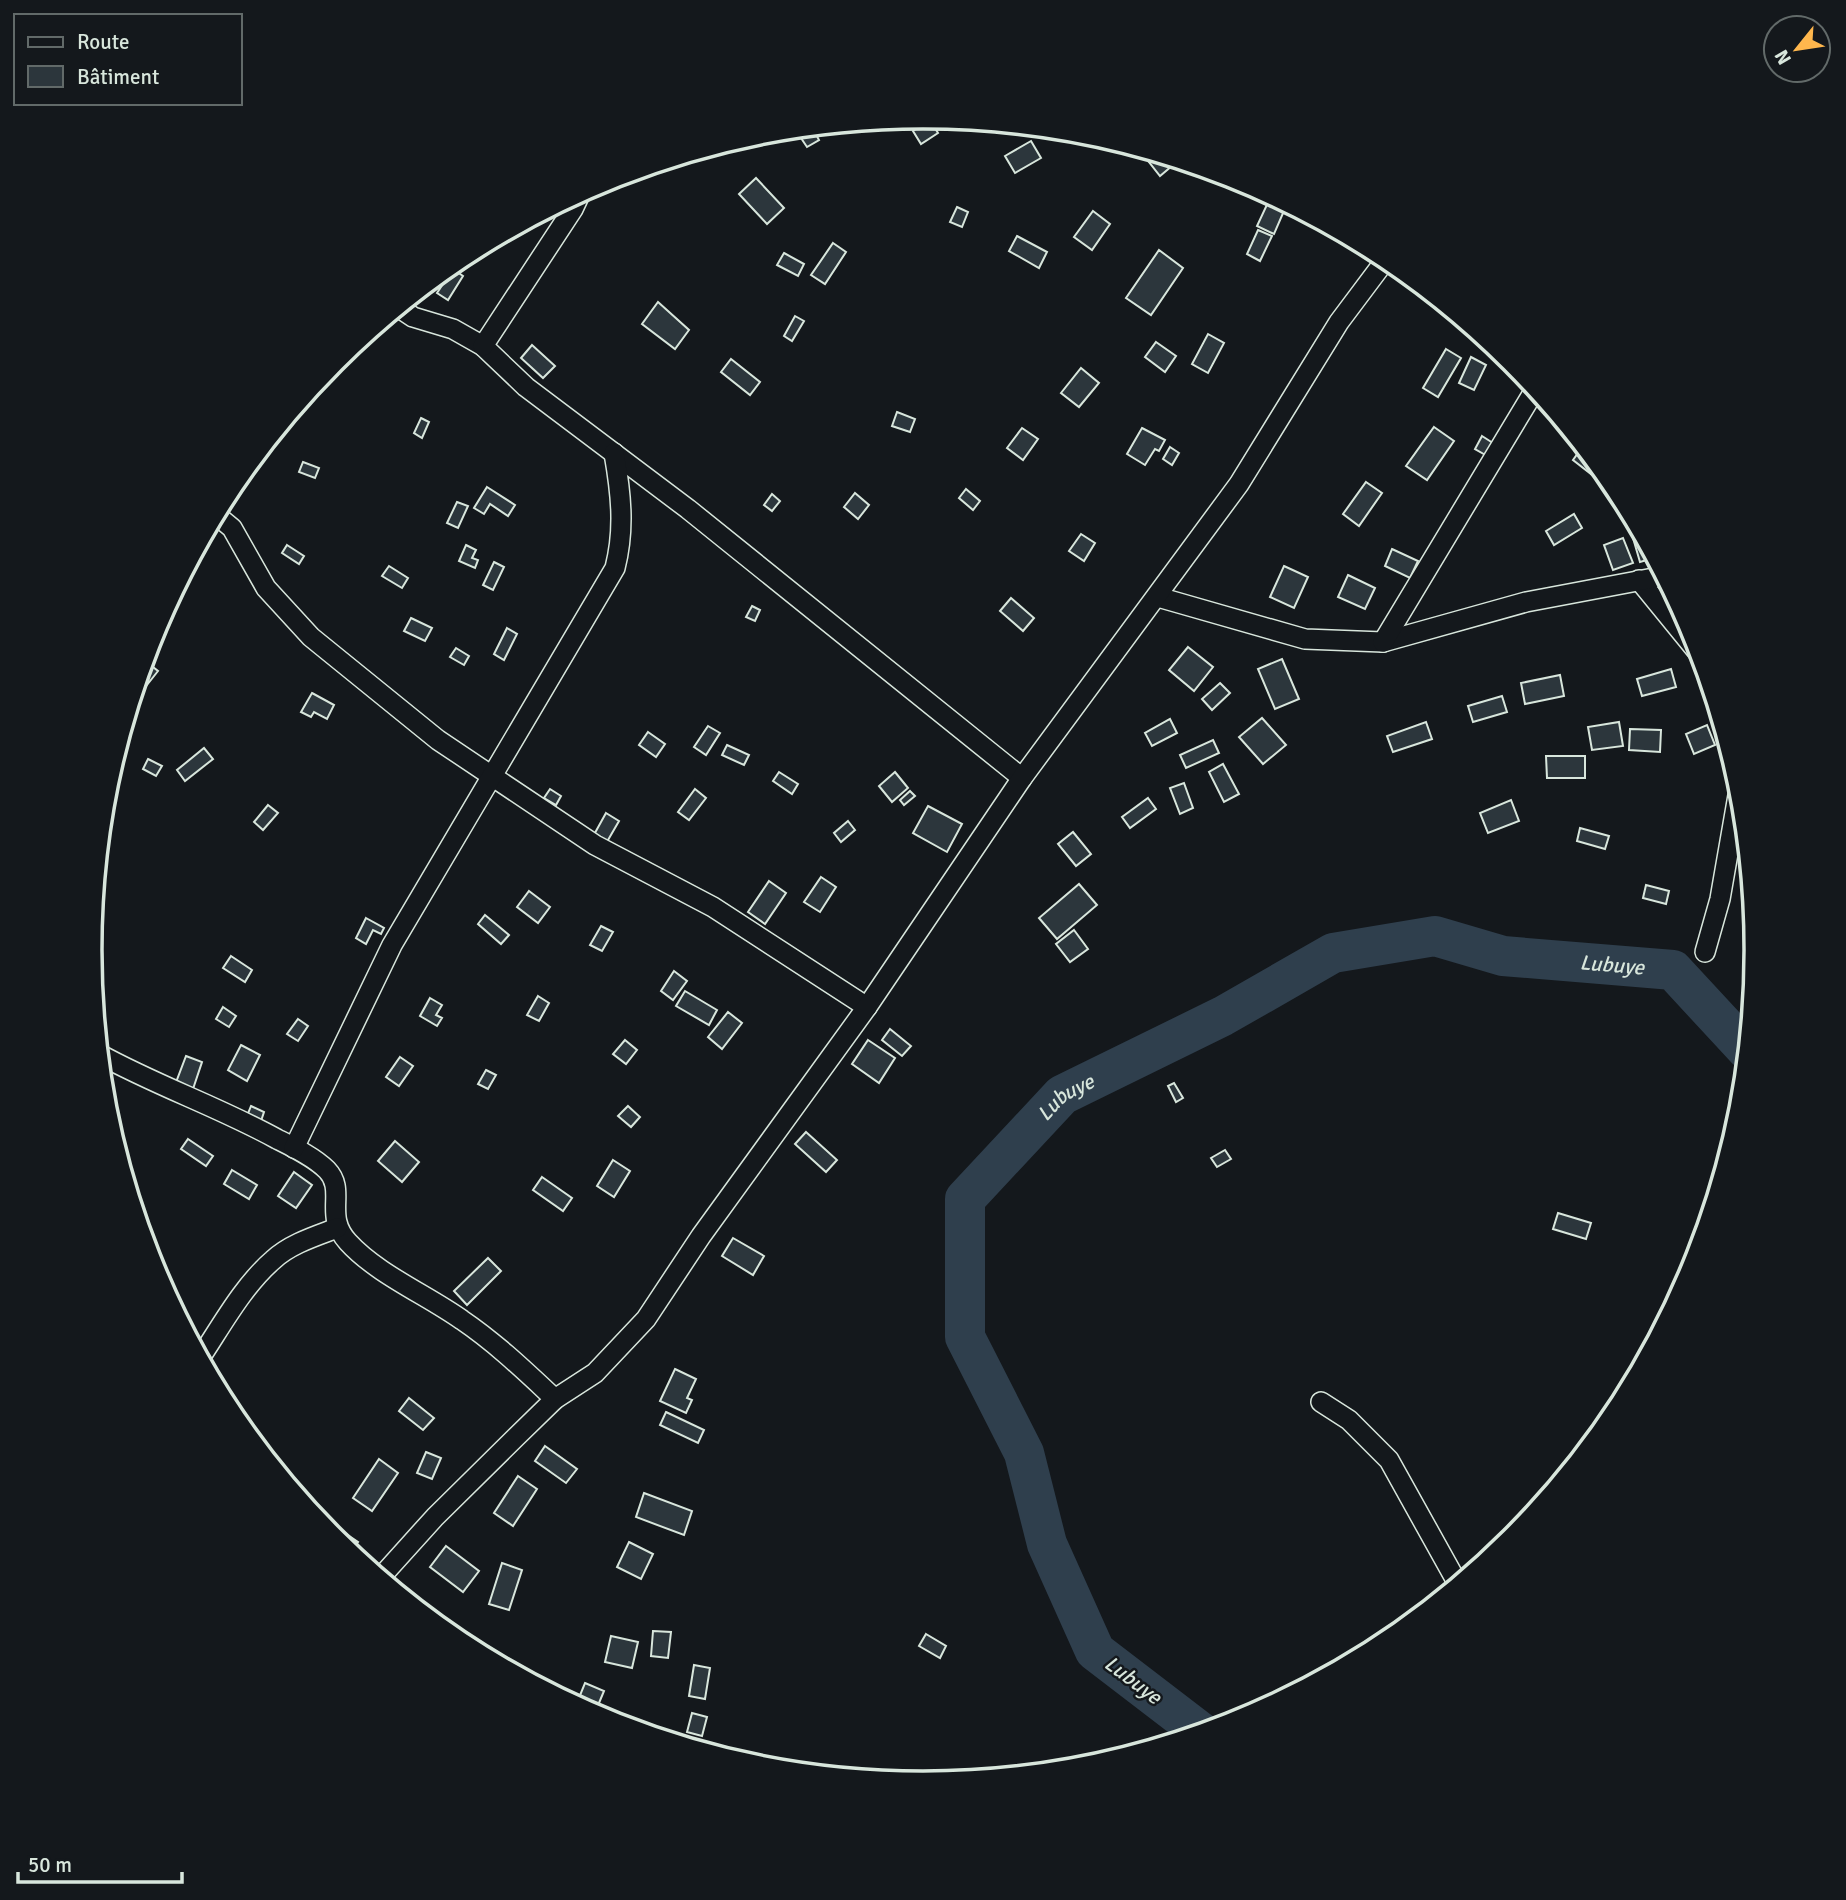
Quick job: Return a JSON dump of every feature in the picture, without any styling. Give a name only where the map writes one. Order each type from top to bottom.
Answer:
[{"type":"street","points":[[483,346],[574,207]]},
{"type":"street","points":[[386,1572],[435,1517],[555,1399],[595,1373],[646,1319],[701,1237],[867,1007],[1023,778],[1239,484],[1339,322],[1380,268]]},
{"type":"street","points":[[406,312],[453,329],[483,346],[526,387],[688,509],[1023,778]]},
{"type":"street","points":[[1383,642],[1531,397]]},
{"type":"street","points":[[294,1148],[392,945],[490,775],[615,568],[623,538],[620,489],[614,453]]},
{"type":"street","points":[[223,521],[232,528],[266,588],[311,637],[438,740],[595,845],[713,906],[867,1007]]},
{"type":"street","points":[[1158,597],[1305,639],[1383,642],[1527,602],[1655,577]]},
{"type":"street","points":[[1639,580],[1679,629]]},
{"type":"street","points":[[1705,952],[1736,835]]},
{"type":"street","points":[[109,1059],[145,1079],[252,1125],[328,1170],[338,1193],[334,1210],[337,1228],[360,1252],[407,1286],[462,1320],[555,1399]]},
{"type":"street","points":[[206,1349],[247,1289],[274,1258],[305,1240],[337,1228]]},
{"type":"street","points":[[1321,1402],[1349,1420],[1389,1460],[1454,1577]]},
{"type":"building","points":[[936,129],[938,133],[921,144],[913,131]]},
{"type":"building","points":[[817,136],[819,140],[807,147],[801,138]]},
{"type":"building","points":[[1031,141],[1041,158],[1015,173],[1005,156]]},
{"type":"building","points":[[1147,159],[1171,167],[1160,176]]},
{"type":"building","points":[[756,178],[784,208],[767,224],[739,194]]},
{"type":"building","points":[[1267,204],[1284,212],[1274,234],[1257,226]]},
{"type":"building","points":[[957,207],[968,212],[962,227],[950,222]]},
{"type":"building","points":[[1093,211],[1110,224],[1092,250],[1074,237]]},
{"type":"building","points":[[1258,230],[1272,236],[1260,261],[1247,254]]},
{"type":"building","points":[[1017,236],[1047,252],[1039,268],[1009,251]]},
{"type":"building","points":[[833,243],[846,252],[825,284],[811,275]]},
{"type":"building","points":[[1159,250],[1183,268],[1151,315],[1126,298]]},
{"type":"building","points":[[784,253],[804,264],[798,276],[777,265]]},
{"type":"building","points":[[459,273],[463,276],[448,300],[437,293],[443,284]]},
{"type":"building","points":[[658,302],[689,330],[675,349],[642,324]]},
{"type":"building","points":[[795,316],[804,321],[792,341],[784,336]]},
{"type":"building","points":[[1208,334],[1224,343],[1208,373],[1192,364]]},
{"type":"building","points":[[1156,342],[1176,356],[1165,372],[1145,357]]},
{"type":"building","points":[[532,345],[555,366],[543,378],[521,358]]},
{"type":"building","points":[[1446,349],[1461,358],[1438,397],[1423,388]]},
{"type":"building","points":[[1471,357],[1486,365],[1474,390],[1459,383]]},
{"type":"building","points":[[731,359],[760,382],[750,395],[721,372]]},
{"type":"building","points":[[1081,368],[1099,383],[1079,407],[1061,393]]},
{"type":"building","points":[[897,412],[915,419],[910,432],[892,426]]},
{"type":"building","points":[[421,418],[429,422],[422,438],[414,433]]},
{"type":"building","points":[[1434,427],[1454,441],[1427,480],[1406,466]]},
{"type":"building","points":[[1022,428],[1038,439],[1023,460],[1007,448]]},
{"type":"building","points":[[1142,428],[1165,440],[1159,451],[1155,449],[1145,465],[1127,454]]},
{"type":"building","points":[[1482,436],[1496,445],[1489,457],[1475,449]]},
{"type":"building","points":[[1170,447],[1179,453],[1172,465],[1163,459]]},
{"type":"building","points":[[1578,454],[1591,473],[1591,474],[1573,460]]},
{"type":"building","points":[[303,462],[319,468],[315,478],[299,472]]},
{"type":"building","points":[[1366,482],[1382,493],[1359,526],[1343,514]]},
{"type":"building","points":[[487,487],[515,505],[508,516],[490,504],[484,514],[474,508]]},
{"type":"building","points":[[966,489],[980,501],[973,510],[959,498]]},
{"type":"building","points":[[855,493],[869,505],[858,519],[844,507]]},
{"type":"building","points":[[772,494],[780,501],[772,511],[764,505]]},
{"type":"building","points":[[457,502],[468,506],[458,528],[447,523]]},
{"type":"building","points":[[1574,514],[1582,528],[1554,545],[1546,531]]},
{"type":"building","points":[[1081,534],[1095,543],[1084,561],[1069,551]]},
{"type":"building","points":[[1623,538],[1633,563],[1613,570],[1604,545]]},
{"type":"building","points":[[1634,539],[1646,560],[1640,562]]},
{"type":"building","points":[[287,545],[304,556],[299,564],[282,553]]},
{"type":"building","points":[[466,545],[476,550],[472,558],[478,560],[475,568],[459,561]]},
{"type":"building","points":[[1392,549],[1418,561],[1410,578],[1385,566]]},
{"type":"building","points":[[494,562],[504,567],[493,590],[483,585]]},
{"type":"building","points":[[389,566],[408,578],[402,588],[382,576]]},
{"type":"building","points":[[1284,566],[1308,577],[1294,608],[1270,597]]},
{"type":"building","points":[[1348,575],[1375,588],[1365,609],[1338,597]]},
{"type":"building","points":[[1011,598],[1034,618],[1023,631],[1000,611]]},
{"type":"building","points":[[752,606],[760,610],[755,621],[746,617]]},
{"type":"building","points":[[411,618],[432,628],[425,641],[404,631]]},
{"type":"building","points":[[507,628],[517,634],[504,660],[494,654]]},
{"type":"building","points":[[1188,647],[1213,667],[1194,691],[1169,670]]},
{"type":"building","points":[[456,648],[469,656],[464,665],[450,657]]},
{"type":"building","points":[[1282,659],[1299,699],[1275,709],[1258,669]]},
{"type":"building","points":[[152,667],[158,671],[144,688]]},
{"type":"building","points":[[1671,669],[1676,687],[1642,696],[1637,679]]},
{"type":"building","points":[[1560,675],[1564,696],[1525,704],[1521,683]]},
{"type":"building","points":[[1220,683],[1230,693],[1212,710],[1202,699]]},
{"type":"building","points":[[312,693],[334,705],[327,719],[314,712],[311,717],[301,712]]},
{"type":"building","points":[[1502,696],[1507,712],[1473,722],[1468,706]]},
{"type":"building","points":[[1262,718],[1286,745],[1263,764],[1239,737]]},
{"type":"building","points":[[1170,719],[1177,733],[1152,746],[1145,733]]},
{"type":"building","points":[[1426,722],[1432,739],[1393,752],[1387,736]]},
{"type":"building","points":[[1619,722],[1623,746],[1592,750],[1588,727]]},
{"type":"building","points":[[1707,725],[1715,745],[1694,754],[1686,734]]},
{"type":"building","points":[[708,726],[720,733],[706,755],[694,747]]},
{"type":"building","points":[[1630,729],[1661,730],[1660,752],[1629,750]]},
{"type":"building","points":[[648,732],[665,744],[656,757],[639,745]]},
{"type":"building","points":[[1213,740],[1219,753],[1186,768],[1180,755]]},
{"type":"building","points":[[727,745],[749,755],[744,765],[722,755]]},
{"type":"building","points":[[204,748],[213,759],[185,781],[177,770]]},
{"type":"building","points":[[1546,756],[1585,756],[1585,778],[1547,778]]},
{"type":"building","points":[[148,759],[162,766],[156,776],[143,769]]},
{"type":"building","points":[[1223,764],[1239,794],[1224,802],[1209,772]]},
{"type":"building","points":[[779,772],[798,784],[792,794],[773,781]]},
{"type":"building","points":[[895,772],[908,788],[892,802],[879,786]]},
{"type":"building","points":[[1184,783],[1193,808],[1180,814],[1170,788]]},
{"type":"building","points":[[550,789],[561,796],[556,805],[544,798]]},
{"type":"building","points":[[695,789],[706,798],[689,820],[678,812]]},
{"type":"building","points":[[910,791],[915,796],[904,805],[900,800]]},
{"type":"building","points":[[1148,798],[1156,809],[1130,828],[1122,817]]},
{"type":"building","points":[[1511,800],[1519,821],[1488,833],[1480,813]]},
{"type":"building","points":[[268,805],[278,813],[263,830],[254,822]]},
{"type":"building","points":[[928,806],[962,824],[947,852],[913,833]]},
{"type":"building","points":[[606,813],[619,821],[604,847],[591,840]]},
{"type":"building","points":[[848,821],[855,830],[841,842],[834,833]]},
{"type":"building","points":[[1580,828],[1609,836],[1605,849],[1577,841]]},
{"type":"building","points":[[1073,832],[1091,854],[1076,866],[1058,844]]},
{"type":"building","points":[[821,877],[836,887],[820,912],[804,902]]},
{"type":"building","points":[[769,881],[786,893],[765,924],[748,912]]},
{"type":"building","points":[[1079,884],[1097,905],[1057,939],[1039,918]]},
{"type":"building","points":[[1646,885],[1669,891],[1666,904],[1643,898]]},
{"type":"building","points":[[529,891],[550,907],[538,923],[517,907]]},
{"type":"building","points":[[485,915],[509,935],[501,944],[478,924]]},
{"type":"building","points":[[366,918],[384,928],[381,934],[373,930],[366,944],[356,938]]},
{"type":"building","points":[[601,926],[613,932],[602,951],[590,945]]},
{"type":"building","points":[[1074,930],[1088,949],[1070,962],[1056,944]]},
{"type":"building","points":[[231,956],[252,970],[245,982],[223,968]]},
{"type":"building","points":[[674,971],[687,981],[673,1000],[661,991]]},
{"type":"building","points":[[685,991],[717,1010],[709,1025],[676,1006]]},
{"type":"building","points":[[538,996],[549,1003],[539,1021],[527,1015]]},
{"type":"building","points":[[430,998],[442,1005],[436,1015],[442,1018],[437,1026],[420,1016]]},
{"type":"building","points":[[223,1007],[236,1016],[229,1027],[216,1019]]},
{"type":"building","points":[[728,1012],[742,1023],[722,1049],[708,1037]]},
{"type":"building","points":[[298,1019],[308,1026],[298,1041],[287,1034]]},
{"type":"building","points":[[890,1029],[911,1046],[902,1056],[882,1040]]},
{"type":"building","points":[[625,1040],[637,1050],[626,1064],[613,1054]]},
{"type":"building","points":[[868,1040],[895,1058],[879,1083],[852,1064]]},
{"type":"building","points":[[241,1045],[260,1055],[247,1081],[228,1070]]},
{"type":"building","points":[[186,1056],[202,1062],[192,1092],[175,1085]]},
{"type":"building","points":[[400,1057],[413,1066],[399,1086],[386,1077]]},
{"type":"building","points":[[486,1070],[496,1075],[488,1089],[478,1084]]},
{"type":"building","points":[[1174,1083],[1183,1098],[1176,1102],[1168,1086]]},
{"type":"building","points":[[251,1106],[264,1112],[261,1121],[247,1116]]},
{"type":"building","points":[[628,1106],[640,1117],[631,1127],[618,1116]]},
{"type":"building","points":[[806,1132],[837,1160],[826,1172],[795,1144]]},
{"type":"building","points":[[188,1139],[213,1156],[206,1166],[181,1149]]},
{"type":"building","points":[[395,1141],[419,1162],[402,1182],[378,1161]]},
{"type":"building","points":[[1225,1150],[1231,1159],[1217,1167],[1211,1158]]},
{"type":"building","points":[[613,1160],[630,1171],[614,1197],[597,1186]]},
{"type":"building","points":[[232,1170],[257,1185],[249,1199],[224,1184]]},
{"type":"building","points":[[294,1172],[312,1185],[296,1208],[278,1196]]},
{"type":"building","points":[[542,1177],[572,1198],[563,1211],[533,1190]]},
{"type":"building","points":[[1558,1213],[1591,1223],[1586,1239],[1553,1229]]},
{"type":"building","points":[[733,1238],[764,1256],[753,1275],[722,1256]]},
{"type":"building","points":[[488,1258],[501,1271],[467,1305],[454,1291]]},
{"type":"building","points":[[675,1369],[696,1379],[687,1398],[692,1400],[686,1413],[660,1401]]},
{"type":"building","points":[[409,1398],[434,1418],[423,1430],[399,1411]]},
{"type":"building","points":[[666,1412],[704,1430],[698,1443],[660,1425]]},
{"type":"building","points":[[545,1446],[577,1469],[566,1483],[535,1461]]},
{"type":"building","points":[[426,1452],[441,1458],[432,1479],[417,1473]]},
{"type":"building","points":[[379,1459],[398,1473],[372,1511],[353,1498]]},
{"type":"building","points":[[518,1476],[537,1489],[513,1526],[494,1513]]},
{"type":"building","points":[[644,1493],[692,1511],[684,1535],[636,1517]]},
{"type":"building","points":[[629,1542],[653,1554],[641,1579],[617,1567]]},
{"type":"building","points":[[446,1546],[479,1571],[463,1592],[430,1567]]},
{"type":"building","points":[[502,1563],[522,1570],[509,1610],[489,1604]]},
{"type":"building","points":[[653,1631],[671,1632],[668,1658],[651,1656]]},
{"type":"building","points":[[926,1634],[946,1646],[940,1658],[919,1646]]},
{"type":"building","points":[[611,1636],[638,1642],[632,1668],[605,1662]]},
{"type":"building","points":[[694,1665],[710,1668],[705,1699],[689,1696]]},
{"type":"building","points":[[585,1683],[604,1691],[598,1704],[580,1696]]},
{"type":"building","points":[[692,1713],[707,1717],[702,1736],[687,1732]]},
{"type":"waterway","name":"Lubuye","points":[[1193,1726],[1095,1651],[1047,1544],[1024,1453],[965,1337],[965,1199],[1062,1095],[1223,1016],[1333,953],[1435,936],[1503,956],[1673,970],[1739,1041]]}]
